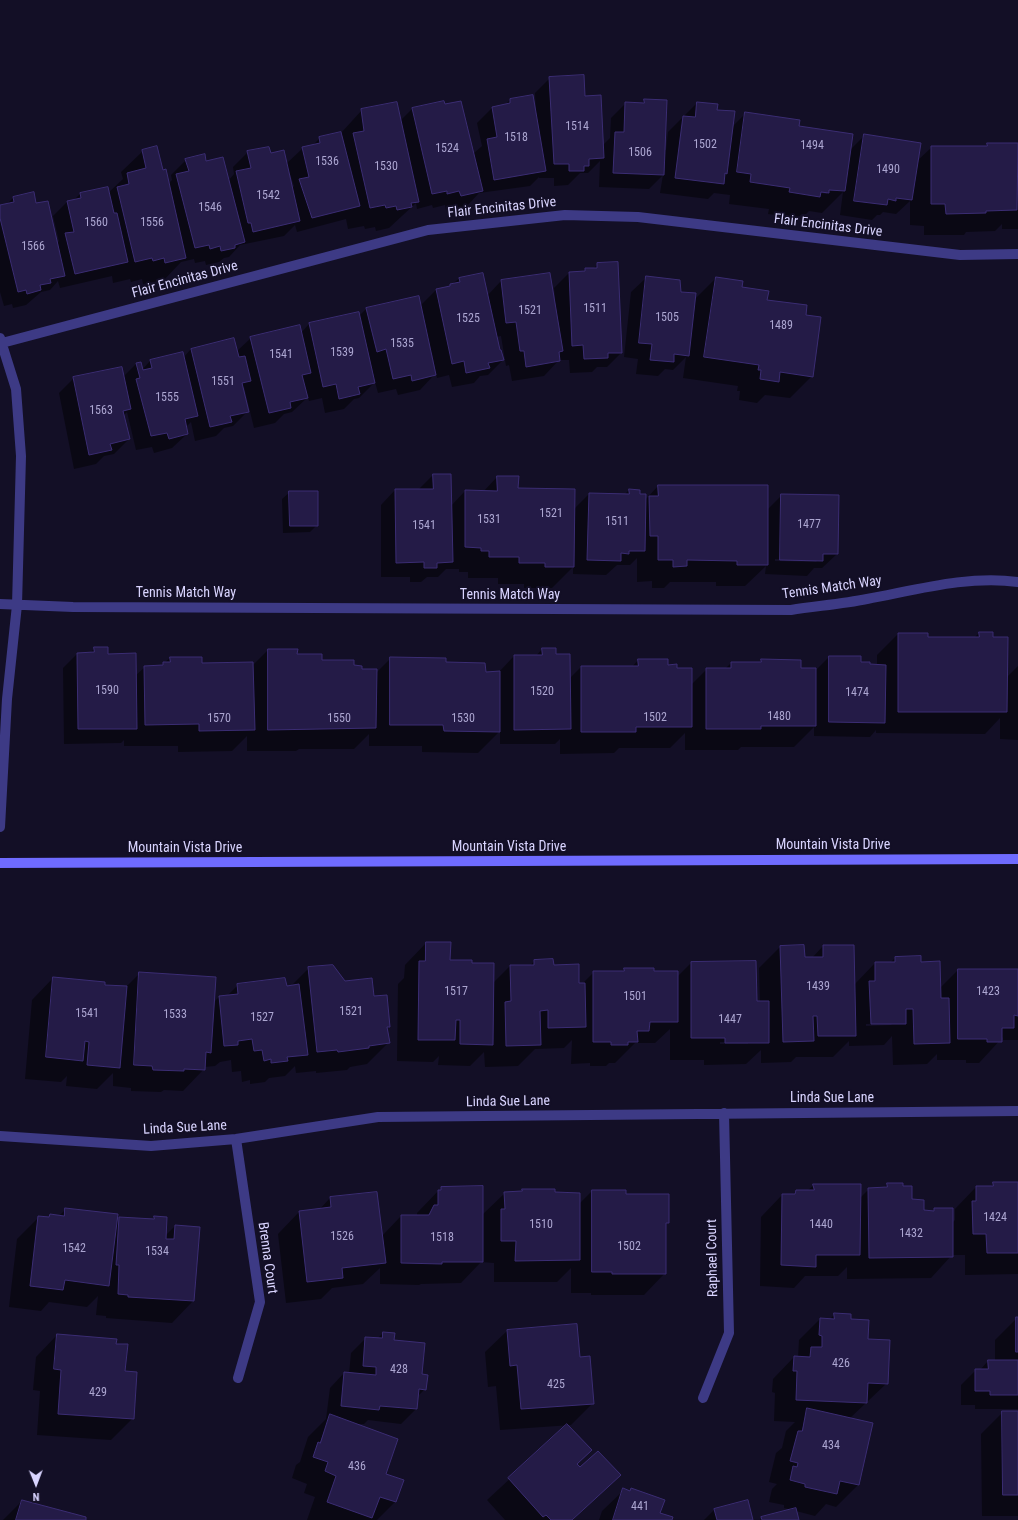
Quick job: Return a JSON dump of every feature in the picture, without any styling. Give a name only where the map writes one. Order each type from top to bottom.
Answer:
[{"type":"main road","name":"Mountain Vista Drive","points":[[0,863],[1018,859]]},
{"type":"street","name":"Flair Encinitas Drive","points":[[1,340],[428,230],[564,215],[638,217],[960,255],[1018,254]]},
{"type":"street","points":[[0,827],[7,699],[17,605],[22,456],[16,388],[1,340]]},
{"type":"street","name":"Tennis Match Way","points":[[0,604],[81,607],[791,610],[864,600],[938,585],[997,580],[1018,582]]},
{"type":"street","name":"Linda Sue Lane","points":[[0,1136],[151,1146],[236,1139],[378,1117],[1018,1110]]},
{"type":"street","name":"Raphael Court","points":[[703,1398],[729,1333],[724,1113]]},
{"type":"street","name":"Brenna Court","points":[[236,1139],[260,1302],[238,1378]]},
{"type":"building","points":[[584,75],[585,96],[601,95],[604,158],[589,159],[589,166],[584,166],[584,171],[569,171],[569,164],[554,164],[549,77]]},
{"type":"building","points":[[533,95],[546,171],[494,180],[487,139],[497,137],[492,107],[510,103],[510,99]]},
{"type":"building","points":[[644,99],[667,100],[664,175],[613,173],[615,132],[624,132],[625,102],[644,103]]},
{"type":"building","points":[[444,101],[445,104],[461,101],[483,191],[461,196],[459,191],[447,194],[447,191],[432,194],[412,108]]},
{"type":"building","points":[[397,102],[419,202],[411,203],[412,207],[397,210],[396,206],[386,208],[385,205],[370,208],[353,133],[364,131],[361,109]]},
{"type":"building","points":[[697,102],[718,104],[717,110],[735,111],[727,174],[725,173],[724,184],[675,178],[683,116],[695,117]]},
{"type":"building","points":[[745,112],[800,120],[799,126],[853,134],[845,191],[829,190],[829,193],[821,192],[820,197],[789,192],[790,188],[750,182],[751,174],[737,172]]},
{"type":"building","points":[[341,132],[360,206],[312,218],[299,179],[309,177],[302,147],[320,143],[319,137]]},
{"type":"building","points":[[864,134],[921,143],[912,200],[896,198],[896,201],[888,199],[887,205],[854,201]]},
{"type":"building","points":[[987,143],[1018,143],[1017,210],[986,211],[986,213],[946,214],[945,204],[931,204],[931,146],[987,146]]},
{"type":"building","points":[[157,146],[163,170],[166,169],[186,258],[165,263],[164,258],[153,261],[152,258],[135,262],[117,187],[129,184],[127,173],[146,168],[142,150]]},
{"type":"building","points":[[269,147],[271,153],[284,150],[300,221],[253,232],[251,223],[248,223],[236,171],[251,168],[247,151]]},
{"type":"building","points":[[205,154],[206,161],[223,157],[245,242],[235,245],[235,248],[221,251],[220,246],[210,249],[209,245],[195,248],[176,174],[189,171],[185,159]]},
{"type":"building","points":[[108,187],[114,213],[117,213],[128,262],[75,274],[65,233],[74,232],[67,201],[81,198],[80,193]]},
{"type":"building","points":[[34,192],[36,203],[48,201],[65,276],[50,279],[51,283],[40,285],[41,290],[27,294],[26,290],[18,292],[0,218],[0,205],[14,202],[13,197]]},
{"type":"building","points":[[618,262],[622,353],[608,353],[608,358],[584,359],[583,345],[572,346],[569,272],[585,271],[585,268],[597,268],[597,263]]},
{"type":"building","points":[[483,273],[500,350],[504,360],[488,363],[490,368],[466,373],[464,361],[452,364],[436,289],[460,282],[459,278]]},
{"type":"building","points":[[550,273],[563,351],[559,352],[560,361],[526,367],[524,351],[520,351],[516,322],[506,323],[501,280]]},
{"type":"building","points":[[646,276],[680,280],[681,292],[696,293],[689,356],[674,354],[674,362],[650,360],[652,344],[639,343]]},
{"type":"building","points":[[716,277],[743,281],[742,287],[769,291],[767,300],[807,305],[806,315],[821,317],[813,377],[780,372],[779,382],[760,379],[761,370],[758,370],[759,365],[704,357]]},
{"type":"building","points":[[419,296],[436,375],[412,381],[411,375],[393,379],[386,349],[377,352],[366,308]]},
{"type":"building","points":[[359,312],[375,383],[358,387],[360,394],[339,399],[336,384],[323,387],[309,323]]},
{"type":"building","points":[[300,325],[311,373],[302,375],[308,398],[290,402],[291,408],[269,413],[250,337]]},
{"type":"building","points":[[234,338],[239,357],[245,356],[251,381],[242,383],[249,412],[230,416],[232,422],[210,427],[191,349]]},
{"type":"building","points":[[183,352],[198,416],[185,419],[188,434],[169,439],[167,433],[151,436],[136,379],[140,378],[136,363],[141,362],[143,370],[152,368],[150,360]]},
{"type":"building","points":[[122,367],[131,409],[123,411],[130,439],[110,444],[112,450],[89,455],[73,377]]},
{"type":"building","points":[[433,474],[451,474],[453,562],[437,563],[437,568],[424,568],[424,562],[396,563],[395,489],[433,489]]},
{"type":"building","points":[[497,476],[519,476],[518,488],[575,489],[574,567],[545,567],[545,563],[519,563],[519,557],[489,557],[489,551],[481,551],[481,548],[465,547],[465,490],[497,491]]},
{"type":"building","points":[[658,485],[768,485],[768,565],[737,565],[737,561],[687,560],[687,566],[673,567],[673,560],[658,560],[658,536],[650,536],[649,496],[658,496]]},
{"type":"building","points":[[629,489],[640,490],[640,494],[646,494],[645,551],[629,551],[629,554],[621,553],[621,561],[587,560],[589,493],[629,494]]},
{"type":"building","points":[[289,491],[318,491],[318,526],[290,526]]},
{"type":"building","points":[[781,494],[839,495],[838,554],[823,554],[823,561],[780,560]]},
{"type":"building","points":[[979,632],[993,632],[993,637],[1008,637],[1007,712],[898,712],[898,633],[928,633],[928,637],[979,637]]},
{"type":"building","points":[[94,647],[108,647],[108,654],[136,653],[137,729],[78,729],[77,653],[94,652]]},
{"type":"building","points":[[542,648],[556,648],[556,654],[570,654],[571,729],[514,730],[514,655],[542,655]]},
{"type":"building","points":[[268,649],[298,649],[297,654],[322,654],[322,660],[354,660],[354,665],[362,666],[362,669],[377,669],[376,728],[268,730]]},
{"type":"building","points":[[829,656],[861,656],[861,662],[886,665],[885,723],[829,722]]},
{"type":"building","points":[[170,657],[202,657],[202,663],[253,662],[255,730],[199,731],[199,724],[145,725],[144,666],[163,665],[163,662],[170,662]]},
{"type":"building","points":[[390,657],[446,658],[446,662],[485,663],[486,672],[500,671],[500,732],[444,731],[443,725],[390,725]]},
{"type":"building","points":[[638,659],[668,659],[668,665],[677,664],[677,668],[692,668],[692,727],[636,727],[636,732],[581,732],[581,666],[638,666]]},
{"type":"building","points":[[761,659],[801,660],[801,668],[816,668],[816,726],[761,726],[761,729],[706,729],[706,668],[731,668],[731,662],[761,662]]},
{"type":"building","points":[[426,942],[451,942],[450,960],[472,960],[472,963],[494,963],[493,1045],[460,1044],[460,1020],[456,1020],[455,1040],[418,1040],[419,961],[425,961]]},
{"type":"building","points":[[804,945],[805,957],[823,957],[823,945],[854,945],[856,1036],[818,1036],[817,1016],[813,1016],[814,1041],[783,1042],[780,946]]},
{"type":"building","points":[[921,956],[921,962],[940,961],[941,998],[949,998],[950,1043],[914,1044],[913,1009],[906,1009],[906,1024],[871,1024],[869,981],[875,981],[875,962],[895,962],[895,957]]},
{"type":"building","points":[[553,959],[554,965],[579,964],[579,983],[585,983],[586,1027],[548,1028],[548,1010],[540,1011],[541,1045],[506,1046],[505,1002],[511,1001],[510,965],[534,965],[534,960]]},
{"type":"building","points":[[756,961],[757,1001],[769,1001],[769,1043],[725,1043],[725,1038],[691,1038],[691,962]]},
{"type":"building","points":[[333,965],[345,981],[372,978],[374,996],[387,995],[390,1027],[387,1027],[390,1043],[369,1046],[369,1048],[338,1052],[337,1050],[317,1052],[308,967]]},
{"type":"building","points":[[624,968],[654,968],[654,971],[678,971],[678,1022],[650,1022],[649,1031],[637,1031],[638,1042],[628,1042],[628,1045],[611,1045],[611,1042],[593,1042],[593,971],[624,971]]},
{"type":"building","points":[[958,969],[1018,969],[1018,1016],[1014,1015],[1014,1028],[1002,1028],[1002,1042],[987,1042],[987,1039],[958,1039]]},
{"type":"building","points":[[139,972],[216,977],[211,1053],[206,1052],[205,1070],[153,1070],[152,1066],[134,1065]]},
{"type":"building","points":[[53,977],[105,982],[105,985],[127,986],[120,1068],[87,1065],[89,1042],[85,1041],[83,1061],[46,1057]]},
{"type":"building","points":[[285,978],[287,986],[299,984],[308,1055],[287,1057],[288,1061],[271,1063],[271,1059],[264,1061],[262,1050],[254,1051],[252,1039],[238,1041],[238,1045],[224,1046],[219,996],[238,994],[237,984]]},
{"type":"building","points":[[993,1182],[1018,1182],[1018,1253],[987,1253],[986,1234],[973,1234],[972,1201],[976,1201],[976,1186],[993,1186]]},
{"type":"building","points":[[887,1183],[903,1183],[903,1186],[912,1186],[912,1199],[924,1200],[924,1210],[934,1211],[934,1208],[953,1208],[953,1257],[869,1258],[868,1188],[887,1187]]},
{"type":"building","points":[[813,1184],[861,1184],[860,1255],[816,1255],[816,1267],[781,1265],[782,1194],[795,1194],[796,1190],[814,1190]]},
{"type":"building","points":[[483,1186],[483,1262],[442,1262],[442,1264],[401,1263],[401,1215],[429,1215],[434,1205],[438,1205],[438,1190],[441,1190],[441,1187]]},
{"type":"building","points":[[522,1189],[555,1189],[555,1192],[580,1193],[580,1260],[515,1261],[516,1241],[501,1241],[501,1209],[505,1209],[504,1192],[522,1191]]},
{"type":"building","points":[[592,1190],[626,1190],[626,1194],[669,1194],[669,1223],[666,1223],[666,1274],[612,1274],[612,1272],[592,1272]]},
{"type":"building","points":[[377,1192],[386,1263],[342,1268],[343,1278],[307,1282],[299,1211],[331,1207],[330,1197]]},
{"type":"building","points":[[65,1208],[118,1214],[109,1286],[65,1280],[63,1290],[30,1286],[38,1216],[49,1217],[50,1214],[64,1216]]},
{"type":"building","points":[[154,1216],[167,1217],[166,1239],[174,1239],[175,1225],[200,1227],[194,1301],[128,1297],[128,1295],[118,1294],[119,1265],[116,1265],[119,1217],[154,1219]]},
{"type":"building","points":[[834,1313],[851,1314],[851,1319],[869,1320],[868,1339],[890,1340],[888,1384],[868,1383],[867,1403],[796,1400],[797,1371],[793,1371],[794,1356],[810,1357],[811,1347],[822,1347],[822,1336],[819,1335],[820,1318],[834,1319]]},
{"type":"building","points":[[1016,1317],[1018,1317],[1018,1352],[1016,1352]]},
{"type":"building","points":[[577,1324],[580,1357],[590,1356],[594,1404],[521,1409],[517,1365],[510,1366],[507,1330]]},
{"type":"building","points":[[383,1332],[395,1333],[394,1340],[425,1343],[422,1374],[428,1375],[426,1390],[419,1389],[417,1409],[380,1406],[379,1410],[341,1406],[344,1372],[376,1375],[376,1367],[363,1366],[365,1337],[382,1338]]},
{"type":"building","points":[[57,1334],[117,1339],[116,1344],[128,1344],[125,1371],[137,1372],[134,1419],[58,1414],[61,1370],[54,1369]]},
{"type":"building","points":[[988,1360],[1018,1360],[1018,1395],[990,1395],[990,1391],[975,1391],[975,1369],[988,1369]]},
{"type":"building","points":[[807,1408],[873,1423],[859,1485],[840,1481],[837,1494],[805,1487],[805,1484],[790,1480],[793,1466],[797,1467],[798,1463],[790,1461],[798,1431],[802,1431]]},
{"type":"building","points":[[1002,1411],[1018,1411],[1018,1495],[1003,1495]]},
{"type":"building","points":[[330,1414],[398,1439],[386,1474],[404,1480],[396,1502],[380,1497],[372,1518],[327,1502],[336,1476],[325,1471],[328,1462],[313,1457],[318,1442],[320,1443]]},
{"type":"building","points":[[567,1424],[592,1450],[577,1464],[580,1467],[598,1451],[621,1475],[572,1520],[551,1520],[546,1515],[543,1517],[508,1478]]},
{"type":"building","points":[[623,1488],[630,1491],[631,1488],[665,1500],[660,1513],[673,1517],[672,1520],[613,1520]]},
{"type":"building","points":[[22,1500],[86,1517],[86,1520],[16,1520]]},
{"type":"building","points":[[748,1500],[753,1520],[717,1520],[714,1509]]},
{"type":"building","points":[[796,1508],[799,1520],[762,1520],[761,1517]]}]
